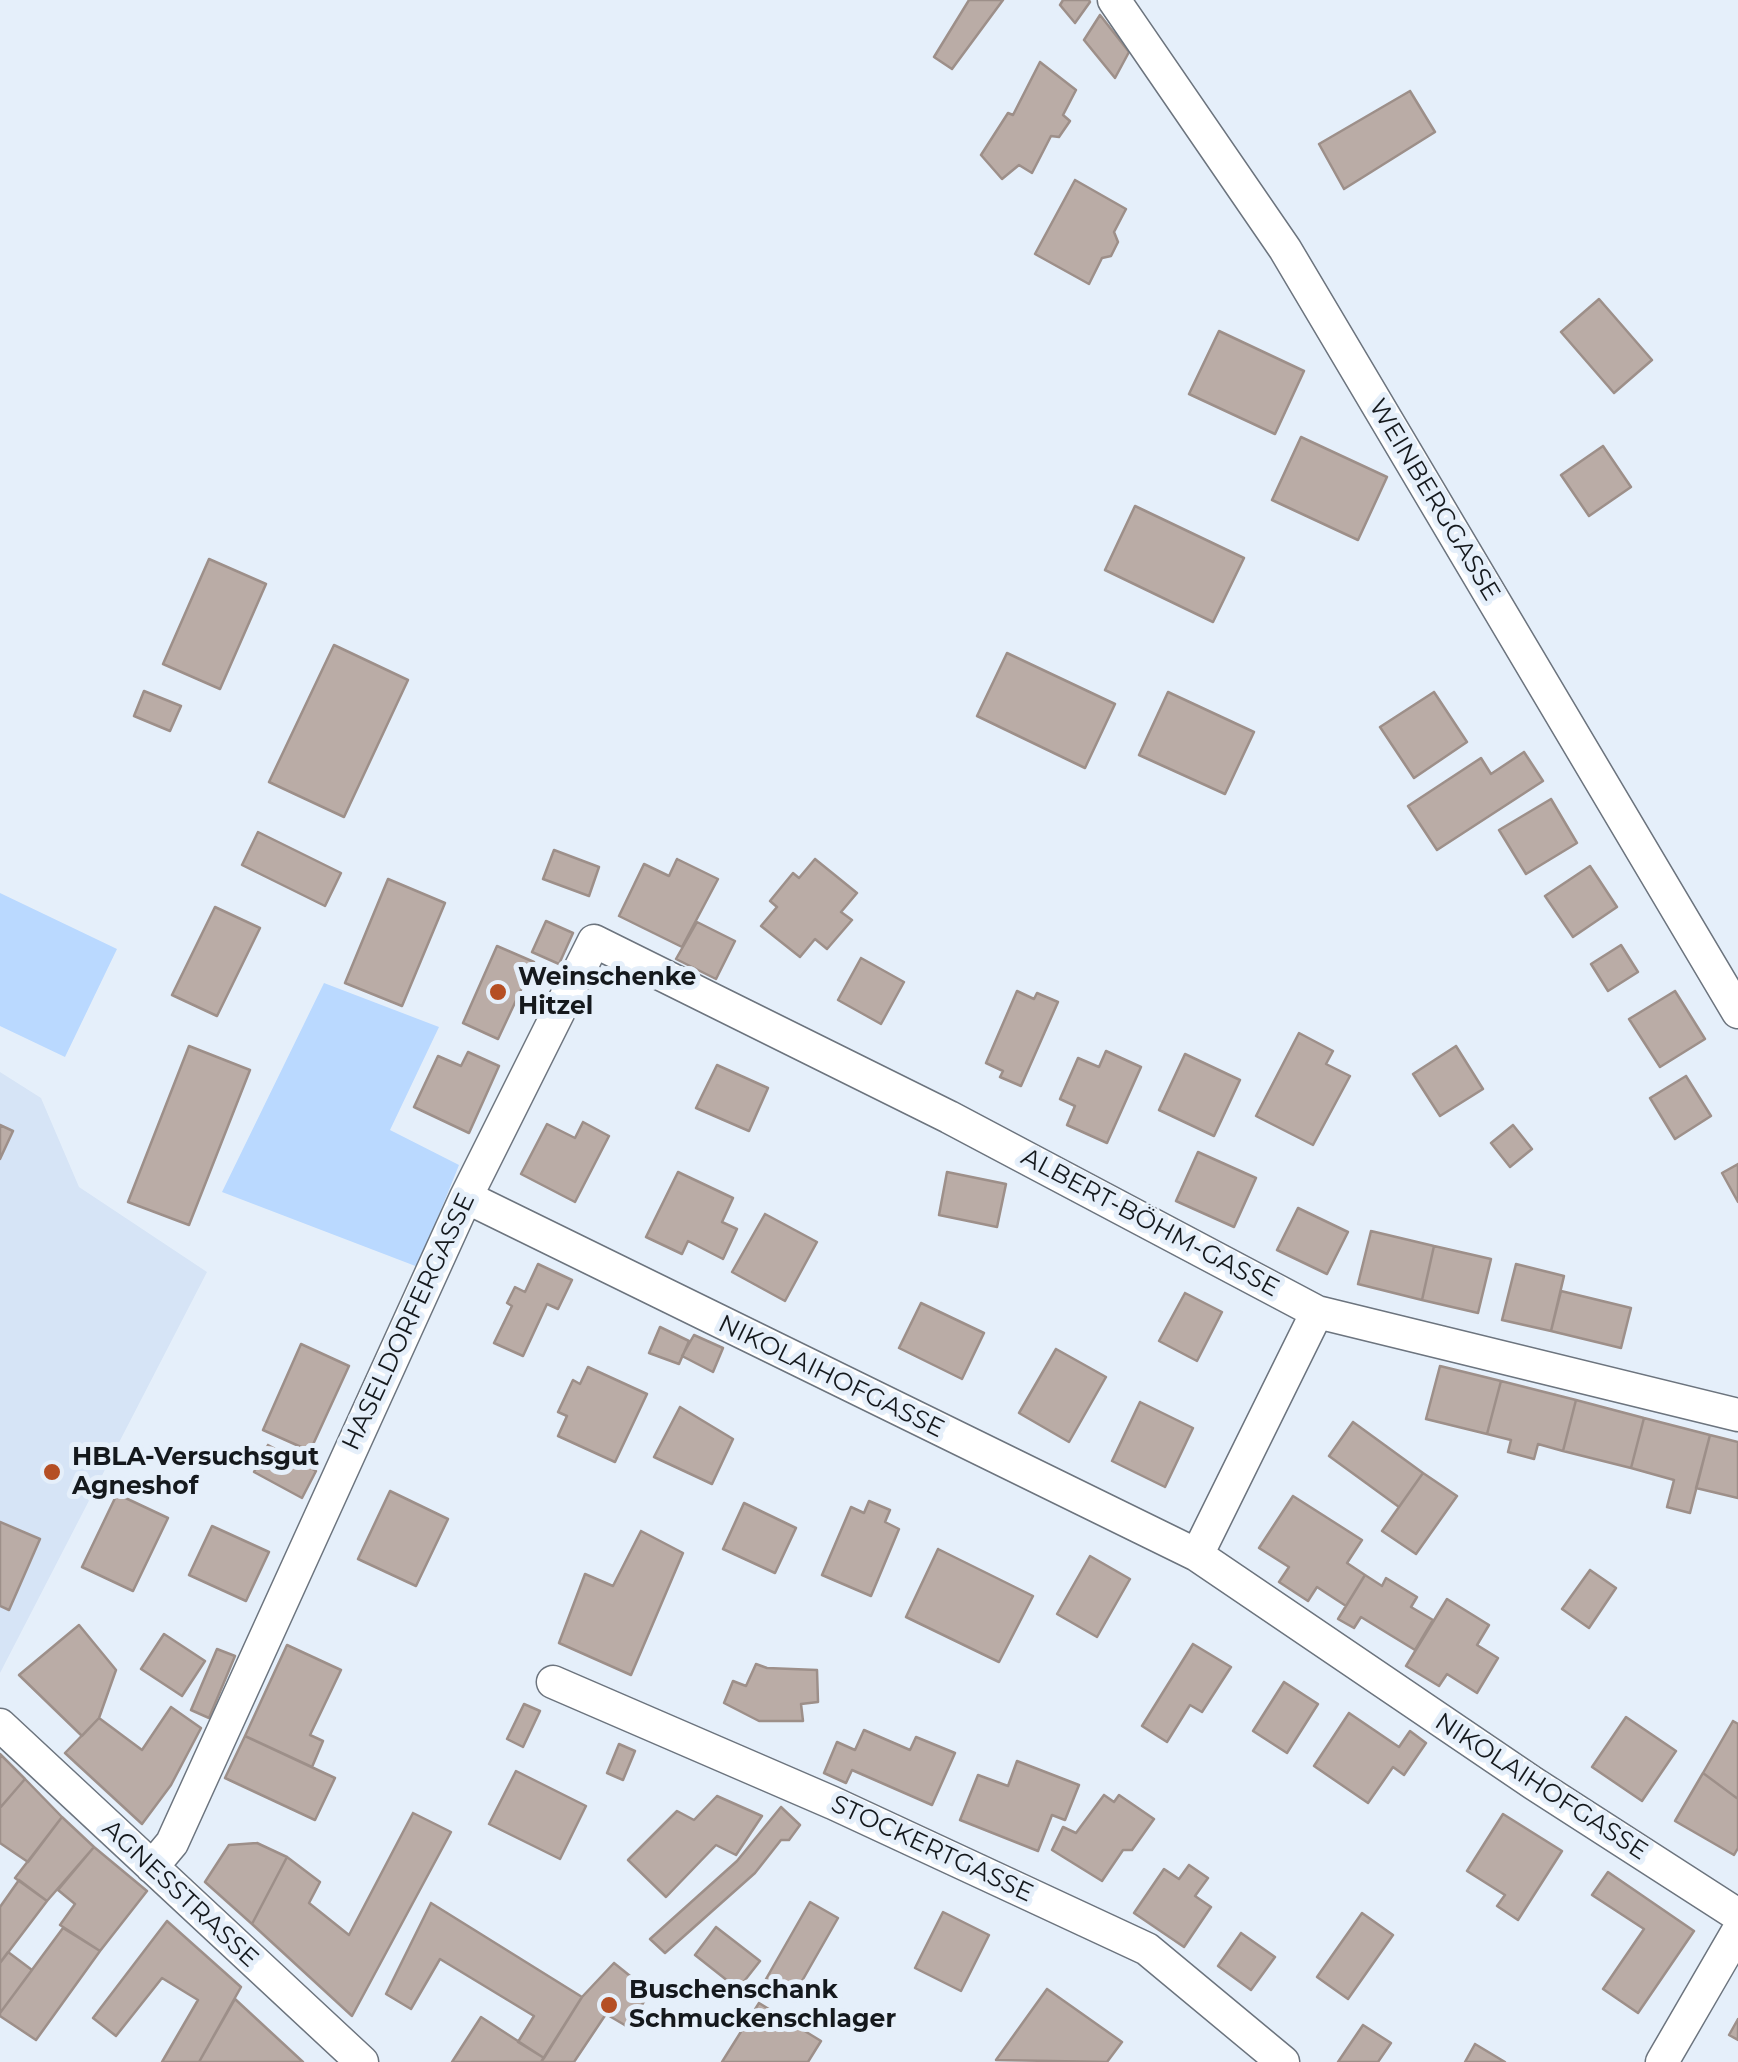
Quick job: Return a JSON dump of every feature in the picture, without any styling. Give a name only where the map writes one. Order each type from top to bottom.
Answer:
[{"type":"street","name":"WEINBERGGASSE","points":[[1114,0],[1285,249],[1738,1012]]},
{"type":"street","name":"HASELDORFERGASSE","points":[[152,1867],[172,1843],[466,1198],[594,942]]},
{"type":"street","name":"ALBERT-BÖHM-GASSE","points":[[594,942],[949,1117],[1317,1312],[1738,1415]]},
{"type":"street","name":"NIKOLAIHOFGASSE","points":[[466,1198],[1196,1555],[1533,1783],[1738,1915]]},
{"type":"street","points":[[1196,1555],[1317,1312]]},
{"type":"street","name":"STOCKERTGASSE","points":[[552,1682],[833,1803],[1147,1949],[1283,2062]]},
{"type":"street","name":"AGNESSTRASSE","points":[[0,1725],[362,2062]]},
{"type":"street","points":[[1662,2062],[1738,1931]]},
{"type":"shaded area","points":[[0,893],[117,949],[65,1057],[0,1026]]},
{"type":"shaded area","points":[[324,983],[439,1027],[390,1130],[459,1165],[418,1267],[222,1192]]},
{"type":"shaded area","name":"HBLA-Versuchsgut Agneshof","points":[[0,1072],[41,1098],[79,1187],[207,1272],[0,1673]]},
{"type":"building","points":[[969,0],[1003,0],[952,69],[934,57]]},
{"type":"building","points":[[1063,0],[1090,2],[1075,23],[1060,5]]},
{"type":"building","points":[[1100,15],[1129,52],[1115,78],[1084,40]]},
{"type":"building","points":[[1040,62],[1076,90],[1063,115],[1070,121],[1059,137],[1051,136],[1032,173],[1019,165],[1002,179],[981,155],[1008,113],[1013,115]]},
{"type":"building","points":[[1410,91],[1435,132],[1344,189],[1319,144]]},
{"type":"building","points":[[1075,180],[1126,209],[1114,232],[1118,242],[1111,256],[1102,258],[1089,284],[1035,254]]},
{"type":"building","points":[[1599,299],[1652,360],[1614,393],[1561,332]]},
{"type":"building","points":[[1219,331],[1304,371],[1275,434],[1189,394]]},
{"type":"building","points":[[1301,437],[1387,477],[1358,540],[1272,500]]},
{"type":"building","points":[[1603,446],[1631,487],[1589,516],[1561,475]]},
{"type":"building","points":[[1135,506],[1244,558],[1213,622],[1105,570]]},
{"type":"building","points":[[209,559],[266,584],[220,689],[163,664]]},
{"type":"building","points":[[334,645],[408,680],[344,817],[269,782]]},
{"type":"building","points":[[1007,653],[1115,704],[1085,768],[977,716]]},
{"type":"building","points":[[144,691],[181,706],[170,731],[134,716]]},
{"type":"building","points":[[1168,692],[1254,732],[1225,794],[1139,755]]},
{"type":"building","points":[[1434,692],[1467,742],[1414,778],[1380,727]]},
{"type":"building","points":[[1524,752],[1543,781],[1437,850],[1408,806],[1481,758],[1491,774]]},
{"type":"building","points":[[1551,799],[1577,843],[1526,874],[1499,830]]},
{"type":"building","points":[[258,832],[341,873],[325,906],[242,865]]},
{"type":"building","points":[[554,850],[599,867],[589,896],[543,879]]},
{"type":"building","points":[[677,859],[718,879],[682,947],[619,916],[644,864],[669,876]]},
{"type":"building","points":[[815,859],[857,893],[841,912],[852,920],[827,949],[815,939],[800,957],[761,926],[777,907],[770,901],[793,873],[799,878]]},
{"type":"building","points":[[1590,866],[1617,907],[1573,937],[1545,896]]},
{"type":"building","points":[[388,879],[445,903],[402,1006],[345,983]]},
{"type":"building","points":[[215,907],[260,928],[217,1016],[172,995]]},
{"type":"building","points":[[546,921],[573,933],[559,964],[532,952]]},
{"type":"building","points":[[697,922],[735,941],[716,979],[676,959]]},
{"type":"building","points":[[1621,945],[1638,972],[1608,991],[1591,964]]},
{"type":"building","name":"Weinschenke Hitzel","points":[[497,946],[534,962],[498,1039],[463,1023]]},
{"type":"building","points":[[861,958],[904,982],[881,1024],[838,1000]]},
{"type":"building","points":[[1017,991],[1034,999],[1037,993],[1058,1002],[1021,1086],[1000,1077],[1003,1071],[986,1063]]},
{"type":"building","points":[[1675,991],[1705,1039],[1660,1067],[1629,1019]]},
{"type":"building","points":[[1299,1033],[1333,1051],[1326,1064],[1350,1076],[1313,1145],[1256,1116]]},
{"type":"building","points":[[189,1046],[250,1070],[189,1225],[128,1202]]},
{"type":"building","points":[[1456,1046],[1483,1089],[1440,1116],[1413,1074]]},
{"type":"building","points":[[1106,1051],[1141,1067],[1107,1143],[1067,1125],[1075,1106],[1060,1099],[1078,1058],[1099,1067]]},
{"type":"building","points":[[468,1052],[499,1066],[469,1133],[414,1107],[438,1056],[461,1066]]},
{"type":"building","points":[[1185,1054],[1240,1080],[1214,1136],[1159,1110]]},
{"type":"building","points":[[717,1065],[768,1088],[749,1131],[696,1108]]},
{"type":"building","points":[[1686,1076],[1711,1116],[1675,1139],[1650,1098]]},
{"type":"building","points":[[583,1122],[609,1136],[575,1202],[521,1174],[547,1124],[575,1138]]},
{"type":"building","points":[[0,1125],[13,1131],[0,1159]]},
{"type":"building","points":[[1513,1125],[1532,1149],[1510,1167],[1491,1143]]},
{"type":"building","points":[[1198,1152],[1256,1178],[1234,1227],[1176,1201]]},
{"type":"building","points":[[1738,1164],[1738,1202],[1722,1173]]},
{"type":"building","points":[[678,1172],[733,1198],[722,1222],[737,1229],[723,1259],[688,1241],[682,1254],[646,1237]]},
{"type":"building","points":[[947,1172],[1006,1184],[997,1227],[939,1215]]},
{"type":"building","points":[[1298,1208],[1348,1232],[1327,1274],[1277,1250]]},
{"type":"building","points":[[765,1214],[817,1242],[785,1301],[732,1272]]},
{"type":"building","points":[[1371,1231],[1434,1246],[1422,1300],[1358,1284]]},
{"type":"building","points":[[1434,1246],[1491,1259],[1478,1313],[1422,1300]]},
{"type":"building","points":[[538,1264],[572,1280],[558,1309],[547,1304],[523,1356],[494,1343],[512,1306],[507,1303],[515,1287],[525,1292]]},
{"type":"building","points":[[1516,1264],[1564,1276],[1551,1331],[1502,1320]]},
{"type":"building","points":[[1561,1291],[1631,1308],[1621,1348],[1551,1331]]},
{"type":"building","points":[[1185,1293],[1222,1312],[1197,1361],[1159,1341]]},
{"type":"building","points":[[921,1303],[984,1333],[962,1379],[899,1348]]},
{"type":"building","points":[[660,1327],[689,1341],[679,1364],[649,1353]]},
{"type":"building","points":[[694,1335],[723,1348],[713,1372],[682,1356]]},
{"type":"building","points":[[301,1344],[349,1366],[310,1451],[263,1430]]},
{"type":"building","points":[[1056,1349],[1106,1377],[1069,1442],[1019,1413]]},
{"type":"building","points":[[1440,1366],[1501,1381],[1487,1434],[1426,1419]]},
{"type":"building","points":[[588,1367],[647,1394],[615,1462],[558,1436],[567,1416],[558,1412],[573,1380],[580,1384]]},
{"type":"building","points":[[1501,1381],[1576,1400],[1563,1451],[1538,1444],[1534,1459],[1508,1452],[1511,1440],[1487,1434]]},
{"type":"building","points":[[1576,1400],[1644,1418],[1631,1468],[1563,1451]]},
{"type":"building","points":[[1140,1402],[1193,1428],[1165,1487],[1112,1461]]},
{"type":"building","points":[[680,1407],[733,1439],[712,1484],[654,1457]]},
{"type":"building","points":[[1644,1418],[1710,1435],[1690,1513],[1667,1507],[1674,1480],[1631,1468]]},
{"type":"building","points":[[1353,1422],[1423,1473],[1399,1507],[1329,1456]]},
{"type":"building","points":[[1710,1435],[1738,1442],[1738,1498],[1696,1488]]},
{"type":"building","points":[[268,1445],[316,1471],[302,1498],[254,1472]]},
{"type":"building","points":[[1423,1473],[1457,1496],[1416,1554],[1382,1531]]},
{"type":"building","points":[[390,1491],[448,1519],[416,1586],[358,1559]]},
{"type":"building","points":[[117,1494],[168,1518],[133,1591],[82,1567]]},
{"type":"building","points":[[1293,1496],[1362,1540],[1347,1563],[1365,1575],[1346,1606],[1317,1587],[1308,1601],[1279,1582],[1289,1567],[1259,1548]]},
{"type":"building","points":[[869,1501],[890,1510],[885,1522],[899,1529],[871,1596],[822,1575],[851,1507],[864,1513]]},
{"type":"building","points":[[744,1503],[796,1528],[775,1573],[723,1549]]},
{"type":"building","points":[[0,1522],[40,1539],[9,1610],[0,1606]]},
{"type":"building","points":[[212,1526],[269,1552],[246,1601],[189,1575]]},
{"type":"building","points":[[641,1531],[683,1553],[631,1675],[559,1643],[585,1574],[613,1586]]},
{"type":"building","points":[[938,1549],[1033,1596],[999,1662],[906,1617]]},
{"type":"building","points":[[1090,1556],[1130,1579],[1097,1637],[1057,1614]]},
{"type":"building","points":[[1590,1570],[1616,1588],[1589,1628],[1562,1609]]},
{"type":"building","points":[[1365,1575],[1382,1586],[1386,1578],[1417,1597],[1411,1607],[1433,1620],[1415,1650],[1361,1617],[1354,1628],[1338,1619]]},
{"type":"building","points":[[1447,1599],[1489,1625],[1477,1645],[1498,1658],[1477,1693],[1447,1674],[1439,1686],[1406,1666]]},
{"type":"building","points":[[79,1625],[116,1670],[99,1718],[82,1736],[19,1675]]},
{"type":"building","points":[[164,1634],[205,1661],[182,1696],[141,1669]]},
{"type":"building","points":[[1193,1644],[1231,1667],[1202,1712],[1190,1705],[1167,1742],[1142,1726]]},
{"type":"building","points":[[287,1645],[341,1670],[310,1735],[323,1741],[312,1767],[245,1736]]},
{"type":"building","points":[[217,1649],[235,1656],[209,1718],[191,1710]]},
{"type":"building","points":[[756,1664],[817,1670],[818,1702],[801,1704],[803,1721],[759,1721],[724,1703],[733,1681],[746,1686]]},
{"type":"building","points":[[1284,1682],[1318,1704],[1287,1753],[1253,1731]]},
{"type":"building","points":[[524,1704],[540,1711],[523,1747],[507,1739]]},
{"type":"building","points":[[171,1707],[201,1728],[171,1785],[142,1824],[65,1753],[99,1718],[142,1750]]},
{"type":"building","points":[[1349,1713],[1399,1747],[1410,1731],[1426,1743],[1404,1775],[1393,1767],[1368,1803],[1314,1766]]},
{"type":"building","points":[[1626,1717],[1676,1751],[1642,1801],[1592,1767]]},
{"type":"building","points":[[1733,1721],[1738,1724],[1738,1799],[1703,1773]]},
{"type":"building","points":[[864,1730],[910,1750],[916,1737],[955,1753],[932,1805],[852,1770],[846,1783],[824,1773],[837,1742],[855,1750]]},
{"type":"building","points":[[245,1736],[335,1778],[315,1820],[225,1778]]},
{"type":"building","points":[[619,1744],[635,1751],[623,1780],[607,1773]]},
{"type":"building","points":[[0,1754],[25,1779],[0,1808]]},
{"type":"building","points":[[1017,1761],[1079,1785],[1065,1820],[1052,1815],[1038,1851],[960,1820],[978,1775],[1008,1786]]},
{"type":"building","points":[[516,1771],[586,1806],[560,1859],[489,1824]]},
{"type":"building","points":[[1703,1773],[1738,1799],[1738,1848],[1734,1855],[1675,1821]]},
{"type":"building","points":[[25,1779],[62,1817],[28,1862],[0,1843],[0,1808]]},
{"type":"building","points":[[1104,1795],[1114,1802],[1119,1795],[1154,1819],[1132,1850],[1123,1850],[1102,1881],[1052,1850],[1063,1827],[1076,1833]]},
{"type":"building","points":[[717,1796],[762,1816],[736,1855],[716,1845],[666,1897],[628,1860],[677,1811],[694,1820]]},
{"type":"building","points":[[781,1807],[800,1825],[789,1840],[781,1840],[755,1873],[665,1953],[650,1939],[737,1861]]},
{"type":"building","points":[[413,1813],[451,1832],[352,2016],[252,1924],[287,1857],[320,1882],[309,1903],[349,1935]]},
{"type":"building","points":[[1503,1814],[1562,1851],[1518,1920],[1497,1906],[1505,1895],[1467,1871]]},
{"type":"building","points":[[62,1817],[94,1847],[47,1901],[15,1878]]},
{"type":"building","points":[[257,1843],[287,1857],[252,1924],[205,1882],[229,1845]]},
{"type":"building","points":[[94,1847],[147,1891],[100,1951],[60,1925],[75,1904],[58,1890]]},
{"type":"building","points":[[1189,1865],[1208,1878],[1195,1896],[1211,1907],[1184,1947],[1134,1913],[1164,1869],[1179,1879]]},
{"type":"building","points":[[1608,1872],[1694,1931],[1638,2013],[1603,1989],[1644,1929],[1592,1895]]},
{"type":"building","points":[[19,1880],[47,1901],[0,1963],[0,1907]]},
{"type":"building","points":[[810,1902],[838,1918],[794,1995],[766,1979]]},
{"type":"building","points":[[431,1903],[582,1997],[544,2058],[518,2042],[534,2016],[440,1959],[411,2009],[386,1994]]},
{"type":"building","points":[[943,1912],[989,1935],[961,1991],[915,1968]]},
{"type":"building","points":[[1362,1913],[1393,1935],[1348,1999],[1317,1977]]},
{"type":"building","points":[[167,1921],[241,1987],[199,2062],[162,2062],[198,2000],[162,1978],[116,2036],[93,2018]]},
{"type":"building","points":[[716,1927],[760,1961],[738,1989],[695,1955]]},
{"type":"building","points":[[63,1928],[100,1951],[36,2040],[0,2013]]},
{"type":"building","points":[[1241,1933],[1275,1957],[1251,1990],[1218,1966]]},
{"type":"building","points":[[8,1952],[32,1970],[0,2013],[0,1963]]},
{"type":"building","name":"Buschenschank Schmuckenschlager","points":[[614,1963],[650,1992],[628,2027],[606,2014],[574,2062],[541,2062],[582,1997]]},
{"type":"building","points":[[1047,1989],[1122,2042],[1107,2062],[996,2060]]},
{"type":"building","points":[[235,1999],[303,2062],[199,2062]]},
{"type":"building","points":[[759,2003],[821,2041],[808,2062],[722,2062]]},
{"type":"building","points":[[481,2017],[544,2058],[541,2062],[452,2062]]},
{"type":"building","points":[[1738,2019],[1738,2040],[1729,2035]]},
{"type":"building","points":[[1363,2025],[1391,2043],[1378,2062],[1338,2062]]},
{"type":"building","points":[[1475,2044],[1505,2062],[1465,2062]]},
{"type":"place","name":"Weinschenke Hitzel","points":[[498,992]]},
{"type":"place","name":"HBLA-Versuchsgut Agneshof","points":[[52,1472]]},
{"type":"place","name":"Buschenschank Schmuckenschlager","points":[[609,2005]]}]
